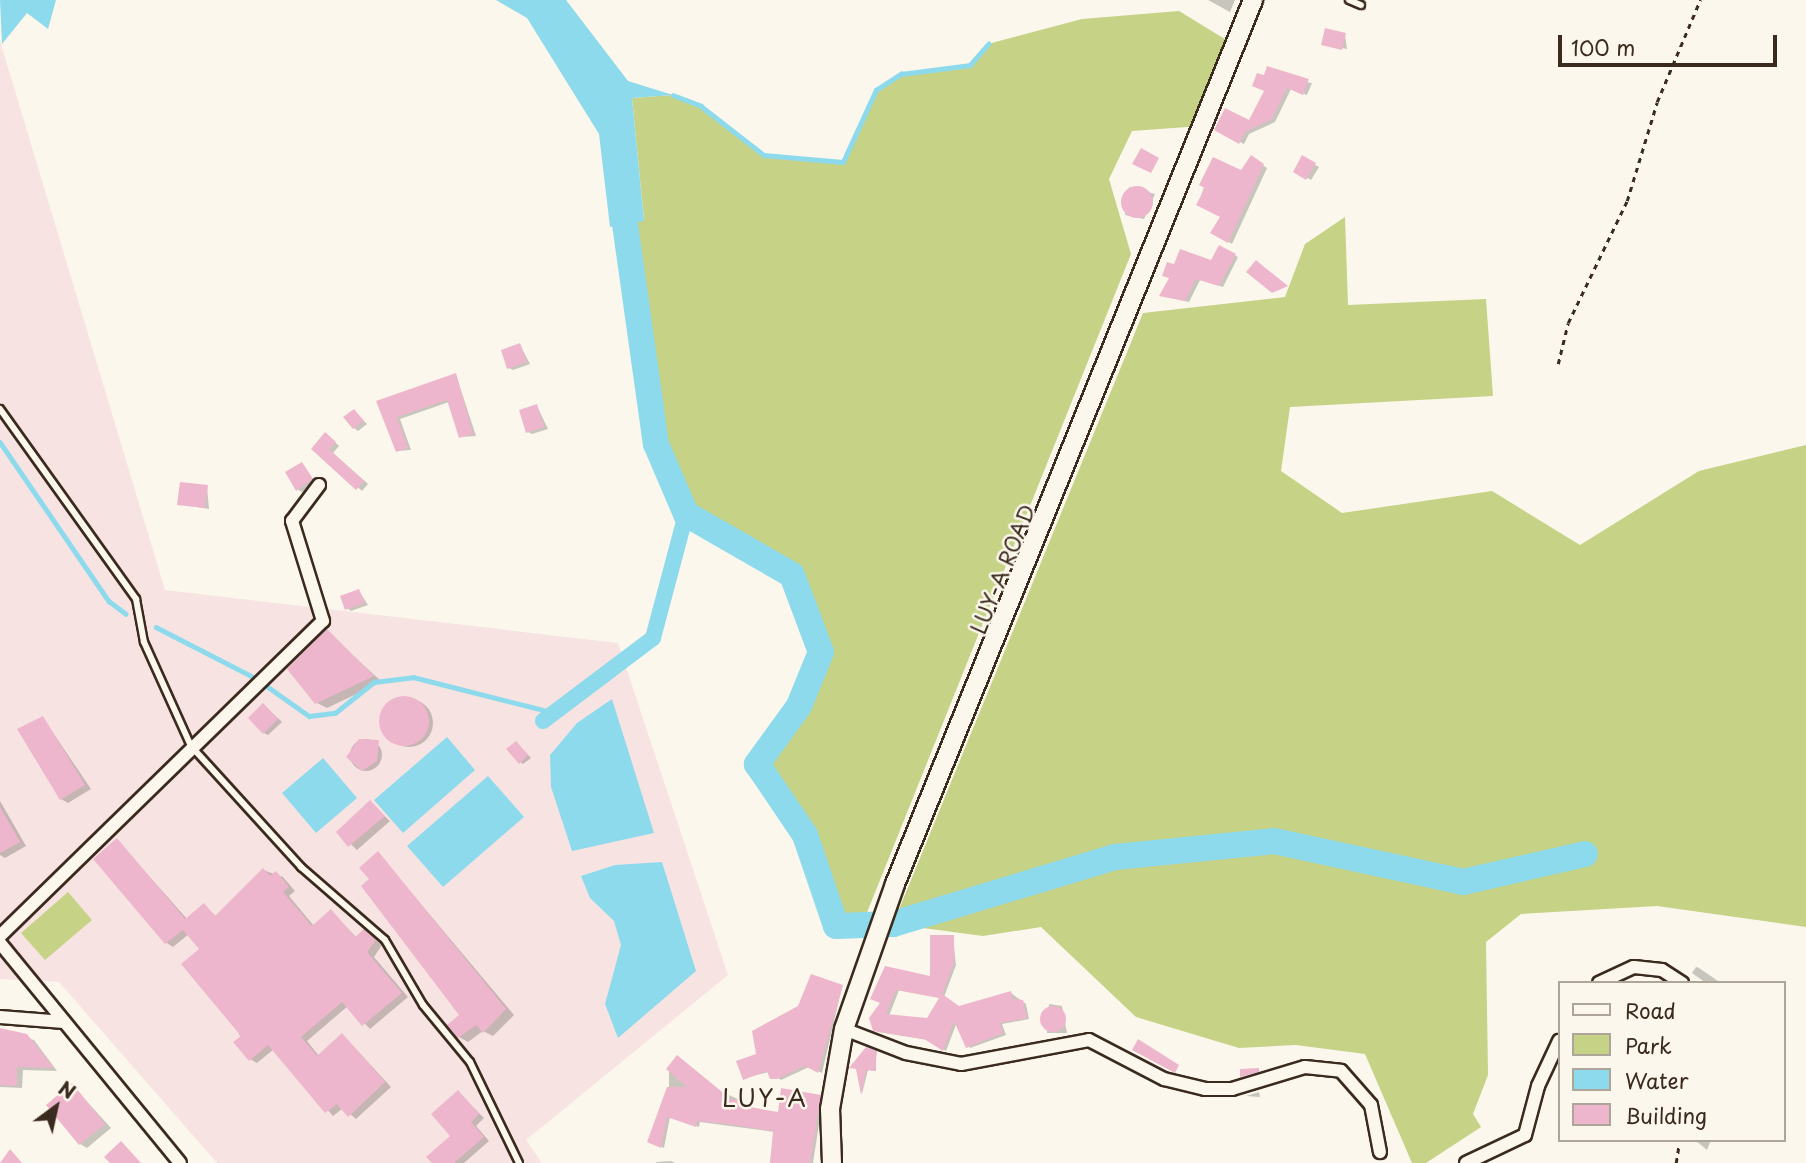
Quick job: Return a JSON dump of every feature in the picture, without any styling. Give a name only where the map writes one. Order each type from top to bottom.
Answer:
[{"type":"main road","name":"LUY-A ROAD","points":[[832,1163],[830,1109],[844,1029],[895,884],[1253,0]]},
{"type":"street","points":[[0,936],[191,746],[267,680],[323,621],[292,522],[319,485]]},
{"type":"street","points":[[0,943],[180,1163]]},
{"type":"street","points":[[1603,981],[1634,967],[1662,970],[1679,981]]},
{"type":"street","points":[[0,1017],[64,1022]]},
{"type":"street","points":[[844,1029],[906,1053],[961,1064],[1089,1040],[1164,1079],[1205,1088],[1232,1089],[1304,1067],[1341,1071],[1371,1105],[1380,1152]]},
{"type":"street","points":[[1466,1163],[1525,1135],[1538,1086],[1558,1043]]},
{"type":"lane","points":[[1349,0],[1361,5]]},
{"type":"lane","points":[[0,409],[136,599],[144,642],[191,746],[301,867],[385,940],[424,1006],[470,1062],[519,1163]]},
{"type":"path","points":[[1558,364],[1568,323],[1627,201],[1657,102],[1700,0]]},
{"type":"path","points":[[1676,1163],[1679,1144]]},
{"type":"shaded area","points":[[0,41],[165,590],[618,643],[728,975],[526,1140],[542,1163],[217,1163],[59,982],[0,979]]},
{"type":"green space","points":[[1179,11],[1233,44],[1201,126],[1132,131],[1109,179],[1131,254],[866,915],[861,924],[836,926],[805,836],[757,764],[799,706],[821,652],[792,575],[686,514],[656,444],[625,224],[644,220],[632,98],[673,95],[701,106],[764,155],[842,162],[876,90],[901,74],[970,65],[988,44],[1082,19]]},
{"type":"green space","points":[[1345,217],[1348,305],[1486,299],[1493,396],[1290,407],[1281,471],[1342,513],[1492,491],[1580,545],[1699,471],[1806,445],[1806,927],[1657,906],[1521,914],[1486,942],[1488,1075],[1473,1114],[1481,1127],[1426,1163],[1412,1163],[1365,1054],[1296,1045],[1239,1048],[1136,1017],[1041,927],[983,936],[893,924],[1143,313],[1285,297],[1305,244]]},
{"type":"green space","points":[[68,892],[92,920],[45,960],[21,933]]},
{"type":"water","points":[[0,0],[56,0],[48,29],[27,13],[2,44]]},
{"type":"water","points":[[496,0],[566,0],[628,81],[673,95],[632,98],[644,221],[610,227],[599,134],[527,18]]},
{"type":"water","points":[[612,699],[654,833],[572,851],[551,787],[550,755],[577,723]]},
{"type":"water","points":[[447,737],[475,770],[403,833],[374,800]]},
{"type":"water","points":[[323,758],[357,798],[316,833],[282,793]]},
{"type":"water","points":[[488,776],[524,817],[443,887],[407,846]]},
{"type":"water","points":[[662,862],[696,971],[618,1038],[605,1004],[621,945],[614,921],[590,898],[581,876],[615,865]]},
{"type":"building","points":[[1325,28],[1346,33],[1342,50],[1321,45]]},
{"type":"building","points":[[1267,66],[1309,79],[1303,95],[1287,88],[1272,119],[1245,132],[1239,144],[1214,130],[1225,108],[1249,120],[1264,91],[1252,86],[1257,73],[1264,75]]},
{"type":"building","points":[[1141,148],[1159,158],[1151,173],[1132,164]]},
{"type":"building","points":[[1251,155],[1264,164],[1228,243],[1210,233],[1220,217],[1196,205],[1205,188],[1199,185],[1213,157],[1241,170]]},
{"type":"building","points":[[1302,155],[1316,163],[1306,180],[1293,172]]},
{"type":"building","points":[[1137,186],[1148,191],[1153,202],[1148,213],[1137,218],[1126,213],[1121,202],[1126,191]]},
{"type":"building","points":[[1219,245],[1236,254],[1219,286],[1196,279],[1185,301],[1159,296],[1169,278],[1162,276],[1167,262],[1174,264],[1180,249],[1211,260]]},
{"type":"building","points":[[1256,260],[1288,286],[1272,293],[1246,272]]},
{"type":"building","points":[[520,343],[527,362],[507,369],[501,350]]},
{"type":"building","points":[[456,373],[473,434],[459,438],[447,400],[397,417],[408,448],[396,452],[376,401]]},
{"type":"building","points":[[537,404],[544,427],[526,433],[519,410]]},
{"type":"building","points":[[354,409],[364,421],[353,429],[343,417]]},
{"type":"building","points":[[325,432],[336,442],[329,449],[364,481],[356,490],[311,449]]},
{"type":"building","points":[[302,462],[313,479],[296,491],[285,472]]},
{"type":"building","points":[[180,482],[208,485],[205,508],[177,505]]},
{"type":"building","points":[[359,589],[365,603],[345,610],[340,596]]},
{"type":"building","points":[[327,629],[374,676],[315,704],[287,669]]},
{"type":"building","points":[[404,696],[421,704],[429,721],[421,738],[404,746],[387,738],[379,721],[387,704]]},
{"type":"building","points":[[263,703],[278,719],[263,734],[248,718]]},
{"type":"building","points":[[43,716],[85,785],[60,800],[17,729]]},
{"type":"building","points":[[359,739],[379,740],[377,761],[362,771],[346,757]]},
{"type":"building","points":[[516,741],[528,755],[519,764],[506,749]]},
{"type":"building","points":[[370,800],[385,816],[348,847],[336,832]]},
{"type":"building","points":[[0,807],[20,842],[0,853]]},
{"type":"building","points":[[117,838],[185,919],[204,903],[215,916],[263,868],[270,876],[276,871],[289,887],[283,892],[312,926],[331,909],[355,937],[364,929],[376,940],[367,952],[402,993],[362,1026],[342,1002],[301,1037],[317,1056],[342,1033],[385,1082],[348,1117],[337,1104],[325,1113],[268,1045],[249,1061],[233,1042],[241,1036],[181,964],[199,949],[183,930],[165,944],[93,859]]},
{"type":"building","points":[[378,851],[506,1009],[483,1033],[476,1025],[458,1038],[447,1025],[459,1015],[361,886],[369,879],[359,868]]},
{"type":"building","points":[[930,935],[954,935],[954,963],[942,994],[959,1006],[1011,991],[1013,999],[1023,1000],[1027,1018],[1000,1023],[1003,1033],[966,1048],[954,1021],[943,1051],[924,1039],[873,1031],[869,1018],[880,1003],[870,999],[885,966],[930,976]],"holes":[[[896,990],[939,998],[927,1018],[886,1014]]]},
{"type":"building","points":[[811,974],[843,985],[818,1073],[805,1066],[777,1079],[770,1079],[767,1071],[743,1080],[736,1061],[756,1054],[752,1031],[798,1006]]},
{"type":"building","points":[[1053,1006],[1062,1010],[1066,1019],[1062,1028],[1053,1032],[1044,1028],[1040,1019],[1044,1010]]},
{"type":"building","points":[[0,1028],[27,1034],[54,1068],[17,1067],[17,1086],[0,1085]]},
{"type":"building","points":[[1138,1039],[1179,1065],[1175,1073],[1132,1050]]},
{"type":"building","points":[[866,1047],[877,1051],[875,1071],[866,1070],[861,1095],[856,1069],[849,1068]]},
{"type":"building","points":[[677,1055],[732,1100],[740,1098],[739,1105],[778,1112],[781,1088],[821,1095],[810,1163],[770,1163],[773,1131],[727,1124],[697,1121],[696,1127],[667,1117],[661,1148],[647,1142],[667,1087],[687,1087],[666,1069]]},
{"type":"building","points":[[1259,1068],[1259,1072],[1240,1077],[1240,1069]]},
{"type":"building","points":[[72,1083],[105,1124],[79,1145],[46,1105]]},
{"type":"building","points":[[458,1090],[479,1114],[471,1122],[484,1137],[454,1163],[432,1163],[426,1157],[450,1136],[431,1114]]},
{"type":"building","points":[[121,1141],[141,1163],[110,1163],[104,1157]]},
{"type":"building","points":[[10,1149],[22,1163],[0,1163]]},
{"type":"waterway","points":[[673,95],[701,106],[764,155],[843,162],[876,90],[901,74],[970,65],[988,44]]},
{"type":"waterway","points":[[625,224],[656,444],[686,514],[792,575],[821,652],[799,706],[757,764],[805,835],[836,926],[893,924],[1115,857],[1274,841],[1463,882],[1585,854]]},
{"type":"waterway","points":[[0,442],[109,601],[126,614]]},
{"type":"waterway","points":[[543,721],[653,638],[686,514]]},
{"type":"waterway","points":[[156,627],[257,679],[309,716],[335,713],[374,682],[413,677],[555,713]]},
{"type":"district","name":"LUY-A","points":[[765,1098]]}]
